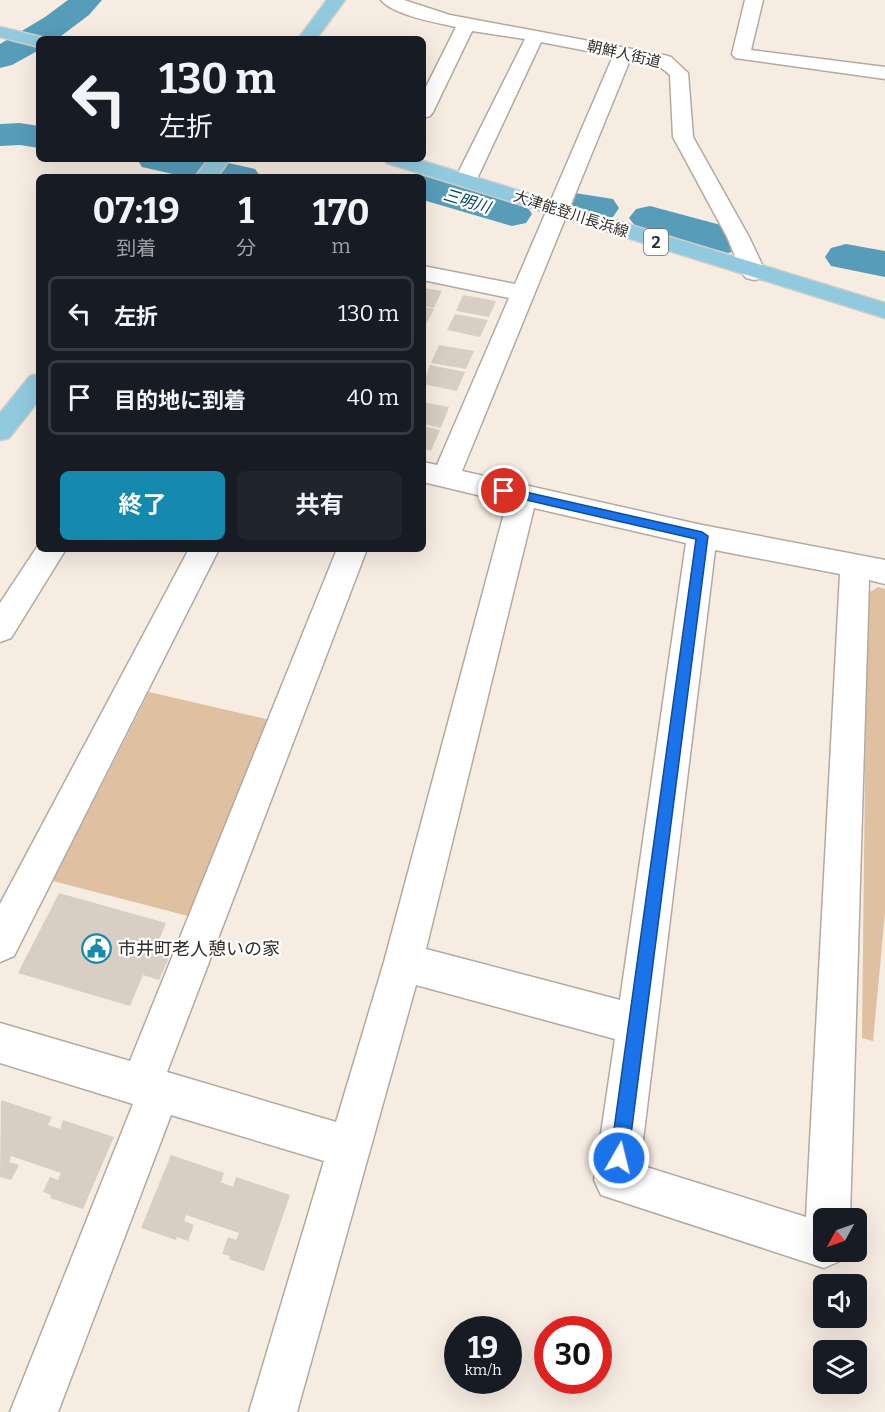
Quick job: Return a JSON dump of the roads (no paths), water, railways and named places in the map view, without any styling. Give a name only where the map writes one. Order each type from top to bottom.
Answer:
[{"type":"main road","points":[[310,36],[336,0]]},
{"type":"main road","points":[[4,33],[36,41]]},
{"type":"main road","name":"大津能登川長浜線","points":[[404,162],[754,273],[885,311]]},
{"type":"main road","points":[[0,431],[36,388]]},
{"type":"street","name":"朝鮮人街道","points":[[390,0],[410,11],[465,25],[664,61],[680,73],[683,136],[754,273]]},
{"type":"street","points":[[754,0],[741,54],[885,73]]},
{"type":"street","points":[[426,106],[465,25]]},
{"type":"street","points":[[465,181],[535,36]]},
{"type":"street","points":[[624,53],[522,293],[435,475],[702,536],[870,569],[829,1208]]},
{"type":"street","points":[[426,274],[522,293]]},
{"type":"street","points":[[273,1412],[403,962],[523,496]]},
{"type":"street","points":[[702,536],[616,1180],[813,1242]]},
{"type":"street","points":[[0,628],[49,552]]},
{"type":"street","points":[[0,943],[202,552]]},
{"type":"street","points":[[34,1412],[150,1089],[351,552]]},
{"type":"street","points":[[403,962],[637,1024]]},
{"type":"street","points":[[0,1043],[349,1147]]},
{"type":"waterway","points":[[39,36],[86,0]]},
{"type":"waterway","points":[[0,58],[36,38]]},
{"type":"waterway","name":"三明川","points":[[0,135],[20,134],[36,137]]},
{"type":"waterway","name":"三明川","points":[[170,162],[227,174]]},
{"type":"waterway","name":"三明川","points":[[426,188],[512,214]]},
{"type":"waterway","name":"三明川","points":[[575,205],[599,208]]},
{"type":"waterway","name":"三明川","points":[[650,218],[728,240]]},
{"type":"waterway","name":"三明川","points":[[846,257],[885,264]]},
{"type":"place","name":"市井町老人憩いの家","points":[[97,949]]}]
